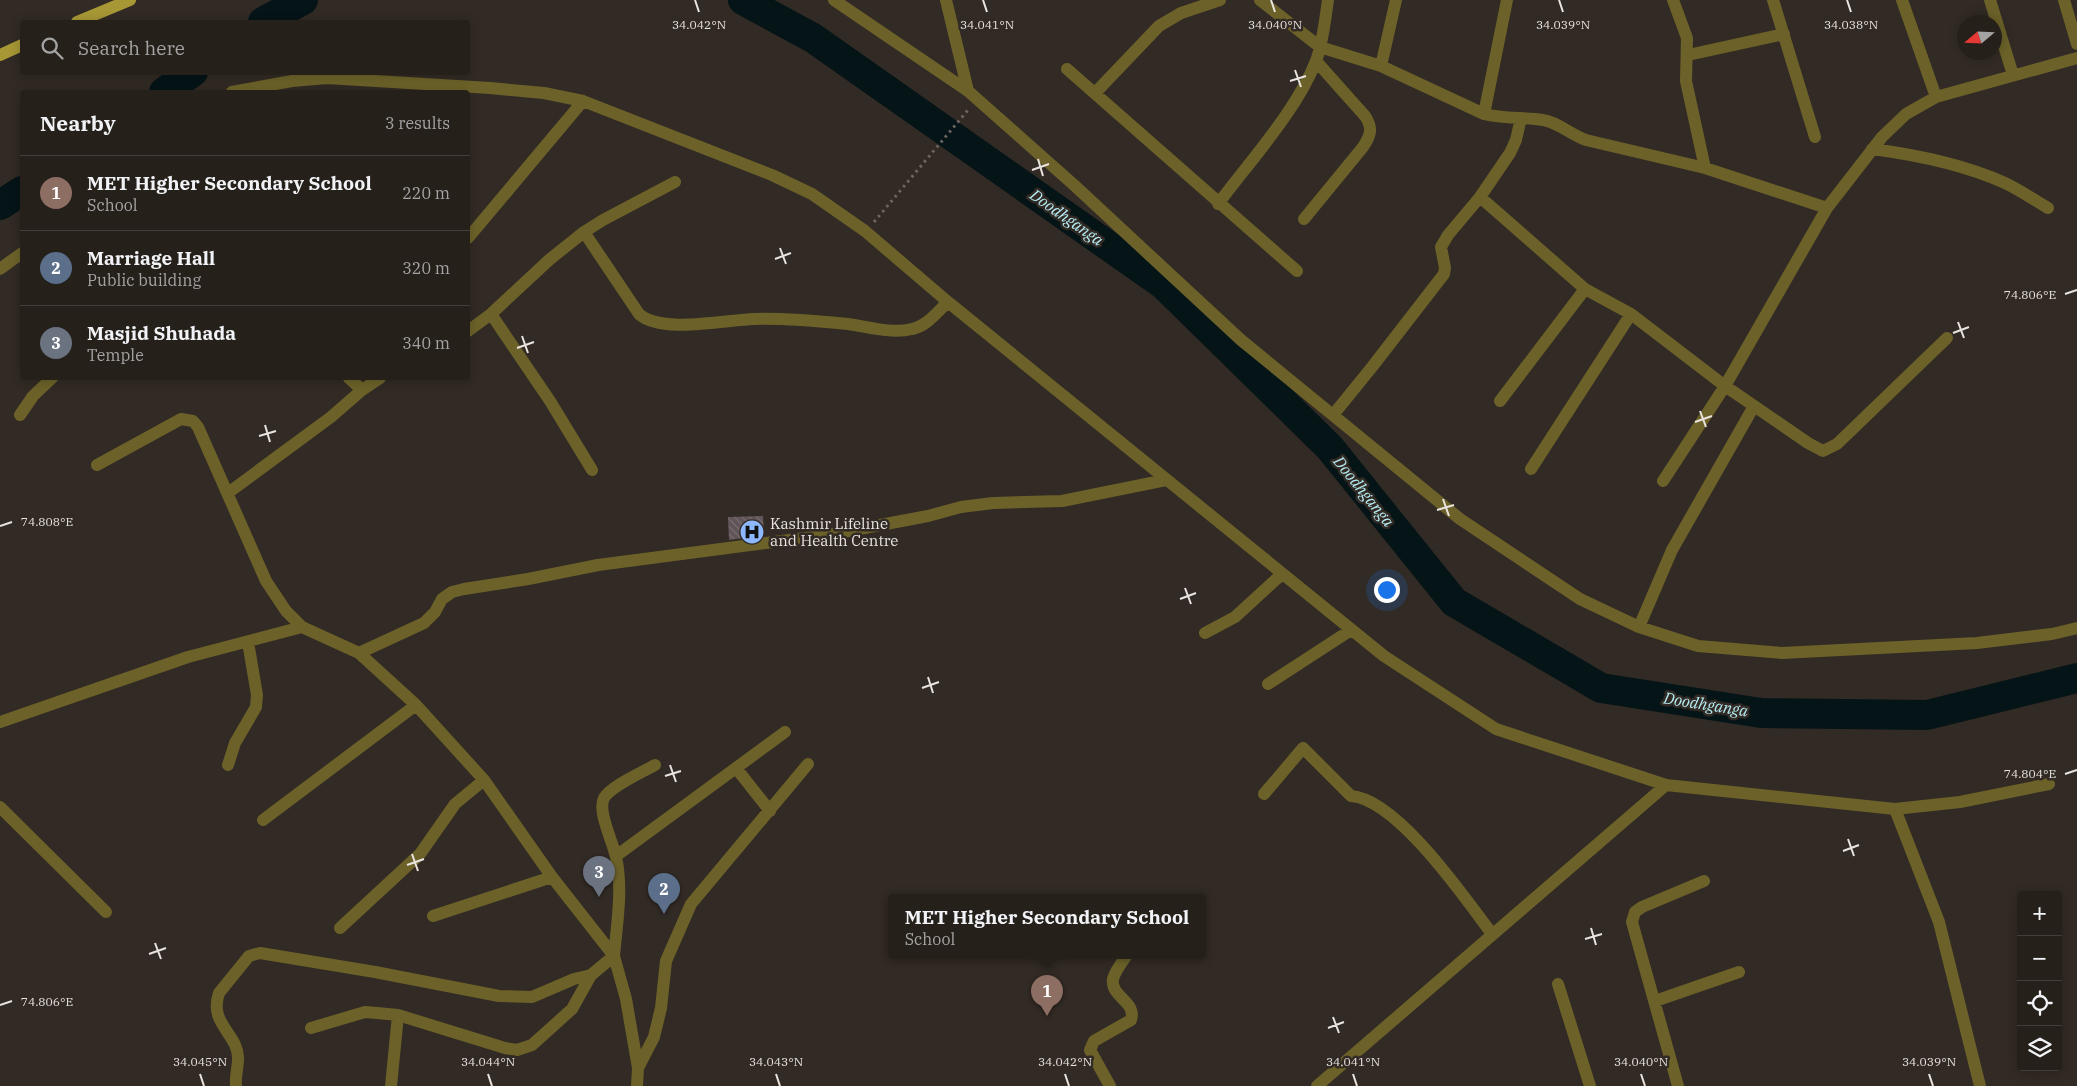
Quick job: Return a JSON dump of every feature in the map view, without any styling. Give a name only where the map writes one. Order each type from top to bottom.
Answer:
[{"type":"main road","points":[[82,20],[130,0]]},
{"type":"main road","points":[[0,55],[20,47]]},
{"type":"street","points":[[834,0],[968,91],[1074,184],[1241,340],[1460,519],[1580,598],[1639,627],[1698,646],[1782,653],[1977,643],[2052,634],[2077,628]]},
{"type":"street","points":[[946,0],[968,91]]},
{"type":"street","points":[[1096,92],[1159,26],[1181,13],[1220,0]]},
{"type":"street","points":[[1260,0],[1320,47],[1381,66],[1484,114],[1498,118],[1545,120],[1586,140],[1705,168],[1826,208]]},
{"type":"street","points":[[1218,204],[1289,110],[1316,61],[1328,0]]},
{"type":"street","points":[[1381,66],[1396,0]]},
{"type":"street","points":[[1484,114],[1507,0]]},
{"type":"street","points":[[1674,0],[1685,29],[1688,55],[1686,81],[1705,168]]},
{"type":"street","points":[[1773,0],[1815,137]]},
{"type":"street","points":[[1902,0],[1936,97]]},
{"type":"street","points":[[1990,0],[2013,75]]},
{"type":"street","points":[[2064,0],[2077,44]]},
{"type":"street","points":[[1688,55],[1784,34]]},
{"type":"street","points":[[1663,481],[1724,386],[1826,208],[1882,137],[1906,114],[1936,97],[2077,58]]},
{"type":"street","points":[[1304,219],[1363,147],[1370,131],[1370,124],[1365,116],[1316,61]]},
{"type":"street","points":[[1068,69],[1096,92],[1218,204],[1297,272]]},
{"type":"street","points":[[257,90],[294,87],[327,78],[372,80],[416,88],[467,90]]},
{"type":"street","points":[[470,90],[544,93],[582,101],[772,175],[812,194],[865,231],[948,302],[1384,656],[1496,729],[1666,785],[1895,809],[1960,802],[2049,784]]},
{"type":"street","points":[[470,236],[582,101]]},
{"type":"street","points":[[1332,415],[1444,274],[1445,268],[1441,247],[1448,235],[1480,197],[1513,147],[1521,118]]},
{"type":"street","points":[[1872,149],[1918,155],[1963,167],[2006,184],[2048,208]]},
{"type":"street","points":[[470,330],[491,314],[549,260],[584,232],[675,182]]},
{"type":"street","points":[[1480,197],[1585,289],[1631,314],[1724,386],[1808,444],[1823,451],[1837,444],[1947,338]]},
{"type":"street","points":[[584,232],[639,314],[650,322],[662,324],[785,319],[902,330],[924,326],[948,302]]},
{"type":"street","points":[[0,269],[20,254]]},
{"type":"street","points":[[1500,401],[1585,289]]},
{"type":"street","points":[[491,314],[550,400],[592,470]]},
{"type":"street","points":[[1531,469],[1631,314]]},
{"type":"street","points":[[20,415],[38,391],[50,380]]},
{"type":"street","points":[[351,380],[362,390]]},
{"type":"street","points":[[228,493],[331,417],[362,390],[377,380]]},
{"type":"street","points":[[1639,627],[1672,550],[1754,406]]},
{"type":"street","points":[[98,465],[181,419],[188,419],[198,428],[266,581],[286,611],[302,627],[359,653],[416,705],[484,780],[552,877],[614,956]]},
{"type":"street","points":[[359,653],[424,623],[435,612],[442,599],[452,592],[464,589],[598,565],[827,535],[928,516],[961,507],[993,503],[1062,501],[1166,480]]},
{"type":"street","points":[[1205,634],[1235,617],[1282,574]]},
{"type":"street","points":[[0,722],[188,657],[302,627]]},
{"type":"street","points":[[1268,684],[1352,630]]},
{"type":"street","points":[[228,765],[235,744],[256,707],[257,695],[248,642]]},
{"type":"street","points":[[263,820],[416,705]]},
{"type":"street","points":[[616,856],[785,732]]},
{"type":"street","points":[[1264,794],[1303,748],[1351,796],[1358,796],[1377,804],[1426,848],[1492,934]]},
{"type":"street","points":[[638,1068],[654,1037],[661,1008],[666,961],[680,925],[691,904],[808,764]]},
{"type":"street","points":[[637,1086],[638,1068],[626,999],[614,956],[620,880],[616,856],[601,805],[604,797],[611,790],[654,765]]},
{"type":"street","points":[[736,768],[770,810]]},
{"type":"street","points":[[340,928],[420,854],[455,804],[484,780]]},
{"type":"street","points":[[1317,1086],[1666,785]]},
{"type":"street","points":[[0,807],[106,912]]},
{"type":"street","points":[[1895,809],[1939,922],[1980,1086]]},
{"type":"street","points":[[433,916],[552,877]]},
{"type":"street","points":[[1678,1086],[1632,922],[1635,912],[1642,907],[1704,881]]},
{"type":"street","points":[[236,1086],[238,1058],[232,1039],[219,1020],[216,999],[219,993],[254,953],[375,972],[500,996],[532,997],[574,979],[591,975]]},
{"type":"street","points":[[311,1028],[365,1012],[398,1015],[517,1050],[532,1045],[572,1008],[591,975],[614,956]]},
{"type":"street","points":[[1110,1086],[1090,1050],[1094,1041],[1131,1020],[1132,1008],[1115,990],[1113,984],[1113,977],[1124,959]]},
{"type":"street","points":[[1655,1001],[1739,972]]},
{"type":"street","points":[[1558,984],[1590,1086]]},
{"type":"street","points":[[392,1086],[398,1015]]},
{"type":"path","points":[[874,221],[968,111]]},
{"type":"building","points":[[763,516],[764,535],[729,540],[728,517]]},
{"type":"waterway","name":"Doodhganga","points":[[267,20],[303,0]]},
{"type":"waterway","name":"Doodhganga","points":[[743,0],[813,38],[1164,285],[1330,448],[1454,602],[1601,688],[1761,713],[1927,715],[2077,678]]},
{"type":"waterway","name":"Doodhganga","points":[[167,90],[189,75]]},
{"type":"waterway","name":"Doodhganga","points":[[0,205],[20,192]]},
{"type":"place","name":"Kashmir Lifeline and Health Centre","points":[[752,532]]},
{"type":"place","name":"Masjid Shuhada","points":[[599,897]]},
{"type":"place","name":"Marriage Hall","points":[[664,914]]},
{"type":"place","name":"MET Higher Secondary School","points":[[1047,1016]]}]
